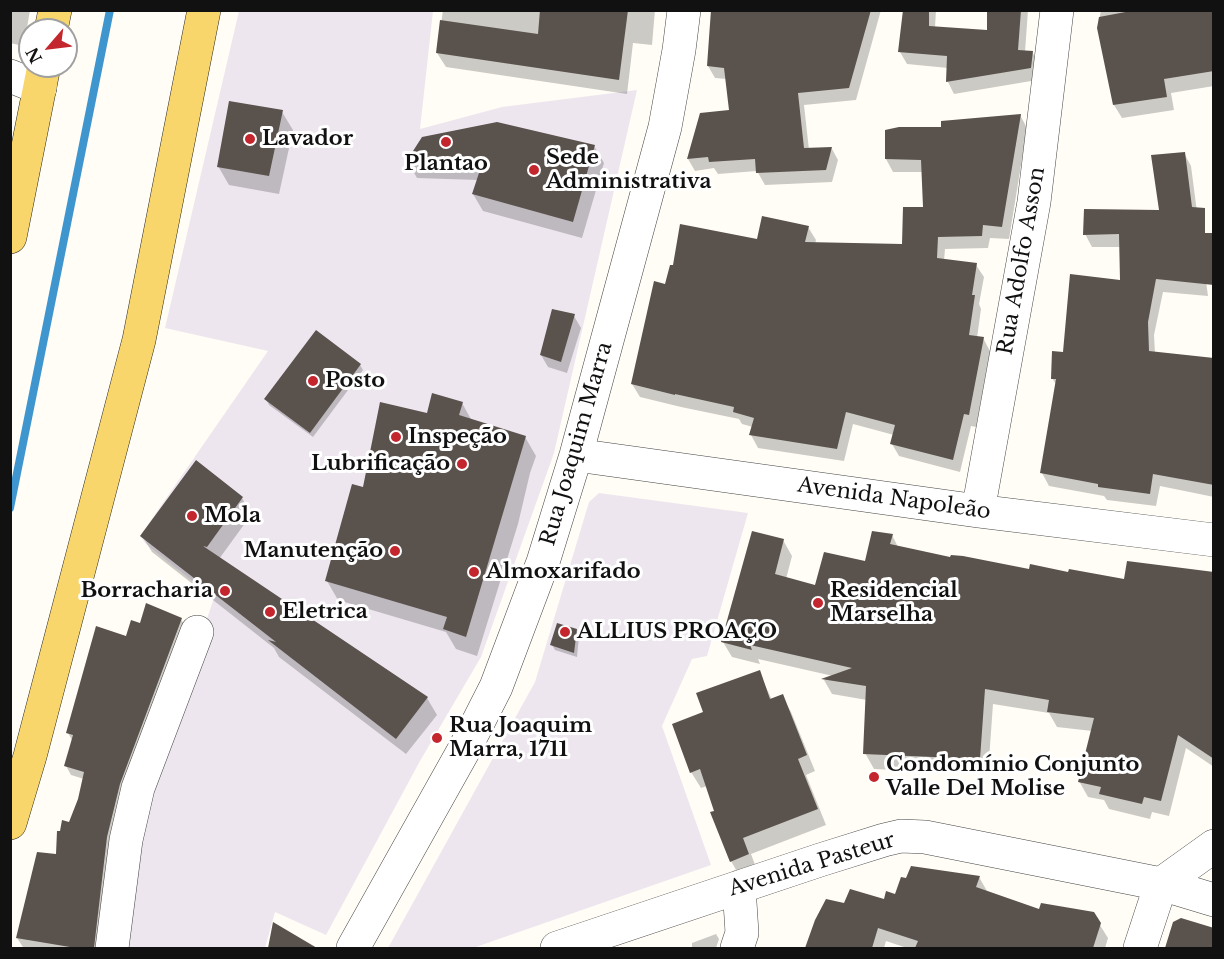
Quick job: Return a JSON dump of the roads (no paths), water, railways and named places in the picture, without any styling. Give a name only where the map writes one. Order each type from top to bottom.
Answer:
[{"type":"main road","points":[[10,823],[16,778],[30,756],[139,340],[204,10]]},
{"type":"main road","points":[[10,237],[42,78]]},
{"type":"street","name":"Rua Joaquim Marra","points":[[353,948],[465,748],[496,687],[543,562],[576,454],[665,127],[684,10]]},
{"type":"street","name":"Rua Adolfo Asson","points":[[978,511],[1034,202],[1057,10]]},
{"type":"street","name":"Avenida Napoleão","points":[[576,454],[978,511],[1214,540]]},
{"type":"street","points":[[112,948],[126,840],[138,788],[197,632]]},
{"type":"street","name":"Avenida Pasteur","points":[[557,948],[820,860],[901,836],[925,837],[1161,884],[1214,900]]},
{"type":"street","points":[[1140,948],[1161,884],[1214,846]]},
{"type":"street","points":[[737,948],[742,933],[739,887]]},
{"type":"waterway","points":[[10,508],[110,10]]},
{"type":"place","name":"Lavador","points":[[250,139]]},
{"type":"place","name":"Plantao","points":[[446,142]]},
{"type":"place","name":"Sede Administrativa","points":[[534,170]]},
{"type":"place","name":"Posto","points":[[313,381]]},
{"type":"place","name":"Inspeção","points":[[396,437]]},
{"type":"place","name":"Lubrificação","points":[[462,464]]},
{"type":"place","name":"Mola","points":[[192,516]]},
{"type":"place","name":"Manutenção","points":[[395,551]]},
{"type":"place","name":"Almoxarifado","points":[[474,572]]},
{"type":"place","name":"Borracharia","points":[[225,591]]},
{"type":"place","name":"Residencial Marselha","points":[[818,603]]},
{"type":"place","name":"Eletrica","points":[[270,612]]},
{"type":"place","name":"ALLIUS PROAÇO","points":[[565,632]]},
{"type":"place","name":"Rua Joaquim Marra, 1711","points":[[437,738]]},
{"type":"place","name":"Condomínio Conjunto Valle Del Molise","points":[[874,777]]}]
